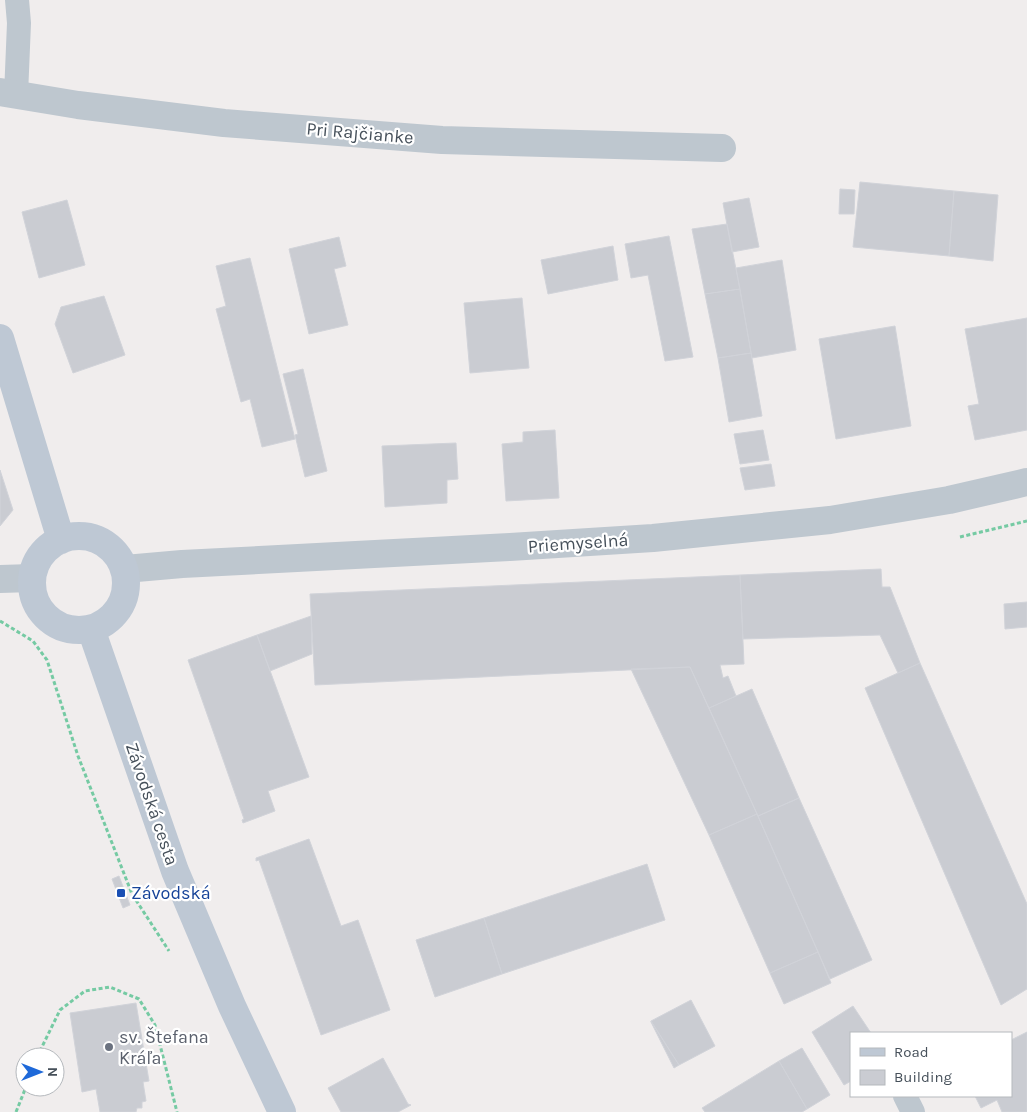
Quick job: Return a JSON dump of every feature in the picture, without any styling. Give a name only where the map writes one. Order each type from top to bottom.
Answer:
[{"type":"street","name":"Pri Rajčianke","points":[[8,93],[78,105],[224,123],[402,137],[722,148]]},
{"type":"street","points":[[0,338],[61,540]]},
{"type":"street","name":"Priemyselná","points":[[124,569],[182,564],[510,547],[672,536],[830,520],[949,500],[1027,482]]},
{"type":"street","points":[[73,536],[87,536],[99,540],[110,547],[119,557],[124,569],[126,588],[121,607],[108,621],[91,629],[76,631],[61,627],[48,619],[39,608],[33,593],[32,578],[37,562],[47,549],[61,540],[73,536]]},
{"type":"street","points":[[0,579],[32,578]]},
{"type":"street","name":"Závodská cesta","points":[[91,629],[175,871],[232,1006],[282,1112]]},
{"type":"lane","points":[[8,93],[19,22],[17,0]]},
{"type":"lane","points":[[906,1097],[913,1112]]},
{"type":"path","points":[[960,537],[1027,521]]},
{"type":"path","points":[[0,621],[33,641],[47,660],[78,756],[132,894],[174,958]]},
{"type":"path","points":[[43,1047],[60,1010],[85,991],[110,987],[139,999],[155,1025],[177,1112]]},
{"type":"path","points":[[16,1112],[22,1097]]},
{"type":"building","points":[[860,182],[954,191],[949,256],[853,247]]},
{"type":"building","points":[[840,189],[855,190],[854,214],[839,214]]},
{"type":"building","points":[[954,191],[998,195],[993,261],[949,256]]},
{"type":"building","points":[[749,198],[759,247],[732,252],[723,203]]},
{"type":"building","points":[[67,200],[85,265],[39,278],[22,212]]},
{"type":"building","points":[[727,224],[740,289],[705,294],[692,229]]},
{"type":"building","points":[[669,236],[693,357],[665,361],[648,275],[631,278],[625,244]]},
{"type":"building","points":[[339,237],[346,266],[334,269],[348,325],[309,334],[289,249]]},
{"type":"building","points":[[613,246],[618,280],[548,294],[541,260]]},
{"type":"building","points":[[250,258],[295,439],[262,447],[250,399],[241,402],[216,309],[226,306],[216,266]]},
{"type":"building","points":[[782,260],[796,350],[752,358],[736,268]]},
{"type":"building","points":[[740,289],[751,353],[718,358],[705,294]]},
{"type":"building","points":[[104,296],[125,355],[73,373],[55,324],[61,307]]},
{"type":"building","points":[[522,298],[529,368],[470,373],[464,303]]},
{"type":"building","points":[[1027,318],[1027,430],[975,440],[968,406],[979,404],[965,329]]},
{"type":"building","points":[[895,326],[911,426],[836,439],[819,339]]},
{"type":"building","points":[[751,353],[762,416],[729,422],[718,358]]},
{"type":"building","points":[[303,369],[327,471],[305,477],[295,435],[298,434],[283,374]]},
{"type":"building","points":[[555,430],[559,498],[506,501],[502,444],[523,442],[523,432]]},
{"type":"building","points":[[763,430],[769,460],[740,464],[734,434]]},
{"type":"building","points":[[456,443],[458,479],[447,480],[447,503],[385,507],[382,446]]},
{"type":"building","points":[[771,464],[775,486],[745,490],[740,468]]},
{"type":"building","points":[[0,470],[13,510],[0,526]]},
{"type":"building","points":[[881,569],[882,587],[890,587],[920,663],[898,673],[880,635],[743,639],[740,575]]},
{"type":"building","points":[[740,575],[744,664],[720,665],[723,678],[728,676],[736,696],[709,708],[690,667],[315,685],[310,594]]},
{"type":"building","points":[[1027,602],[1027,627],[1005,629],[1004,604]]},
{"type":"building","points":[[311,616],[312,654],[270,671],[257,635]]},
{"type":"building","points":[[257,635],[309,777],[268,791],[275,811],[243,823],[242,820],[244,819],[188,660]]},
{"type":"building","points":[[920,663],[1027,904],[1027,989],[1001,1005],[865,688]]},
{"type":"building","points":[[690,667],[757,814],[709,835],[631,669]]},
{"type":"building","points":[[752,689],[799,798],[758,816],[709,708]]},
{"type":"building","points":[[799,798],[872,960],[830,979],[758,816]]},
{"type":"building","points":[[757,814],[818,952],[770,973],[709,835]]},
{"type":"building","points":[[309,839],[341,926],[358,920],[390,1010],[321,1035],[259,860],[256,861],[256,858]]},
{"type":"building","points":[[647,864],[665,920],[502,974],[484,918]]},
{"type":"building","points":[[119,876],[130,905],[123,908],[112,879]]},
{"type":"building","points":[[484,918],[502,974],[435,997],[416,940]]},
{"type":"building","points":[[818,952],[831,983],[784,1004],[770,973]]},
{"type":"building","points":[[691,1000],[715,1046],[679,1065],[651,1021]]},
{"type":"building","name":"sv. Štefana Kráľa","points":[[136,1003],[149,1081],[143,1082],[146,1101],[142,1102],[142,1108],[137,1108],[136,1112],[100,1112],[96,1089],[82,1092],[70,1013]]},
{"type":"building","points":[[853,1006],[870,1032],[850,1032],[850,1082],[844,1085],[812,1032]]},
{"type":"building","points":[[651,1022],[679,1065],[674,1068]]},
{"type":"building","points":[[1027,1032],[1027,1112],[1002,1112],[997,1100],[981,1108],[976,1097],[1012,1097],[1012,1040]]},
{"type":"building","points":[[802,1048],[830,1095],[807,1109],[779,1061]]},
{"type":"building","points":[[383,1058],[408,1104],[411,1105],[398,1112],[341,1112],[328,1088]]},
{"type":"building","points":[[779,1061],[807,1109],[802,1112],[705,1112],[702,1108]]},
{"type":"place","name":"Závodská","points":[[121,893]]},
{"type":"place","name":"sv. Štefana Kráľa","points":[[109,1047]]}]
